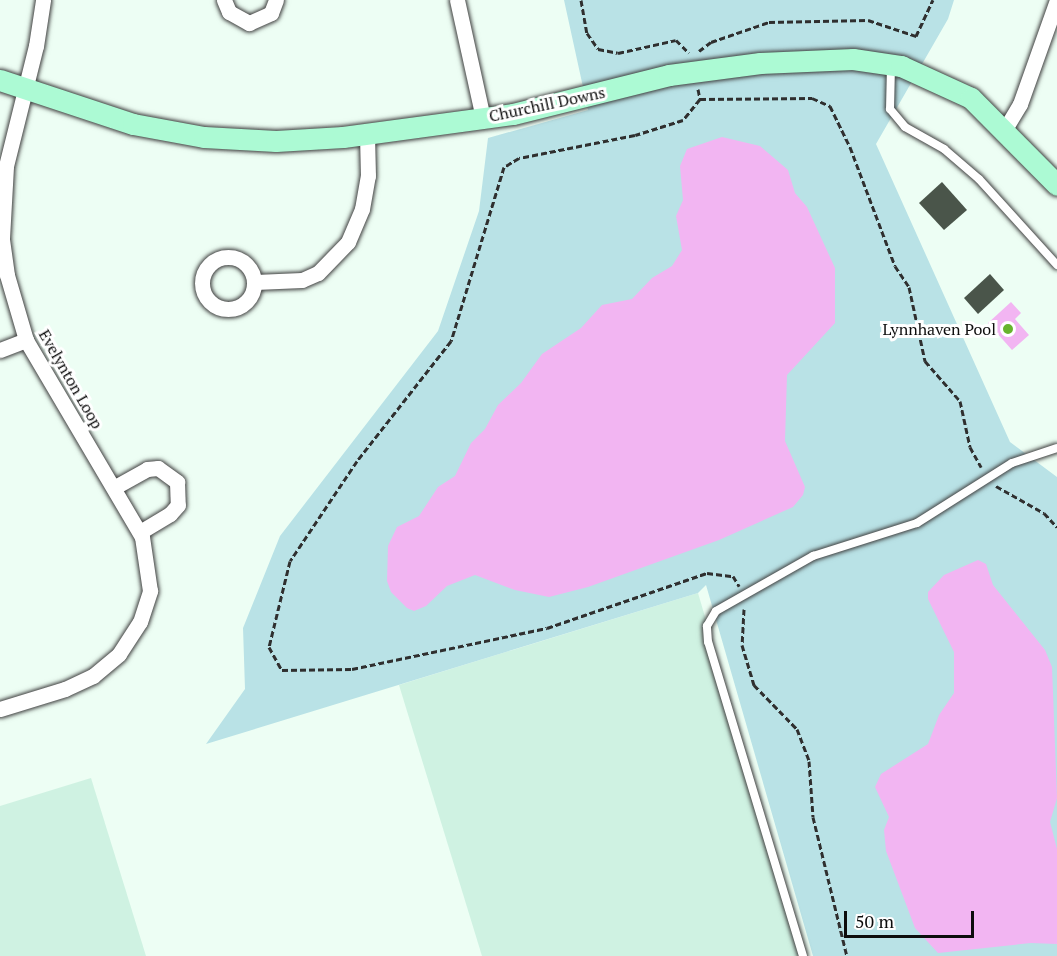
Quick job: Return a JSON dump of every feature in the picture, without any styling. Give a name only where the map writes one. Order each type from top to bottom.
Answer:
[{"type":"street","name":"Evelynton Loop","points":[[0,709],[65,689],[93,676],[119,654],[140,622],[150,591],[148,562],[140,532],[26,340],[15,308],[2,238],[6,166],[36,46],[43,0]]},
{"type":"street","points":[[224,0],[229,12],[249,23],[271,13],[276,0]]},
{"type":"street","points":[[457,0],[483,118]]},
{"type":"street","points":[[1005,129],[1020,104],[1057,0]]},
{"type":"street","name":"Churchill Downs","points":[[0,80],[133,124],[204,137],[276,141],[367,134],[538,110],[669,75],[715,69],[827,58],[891,64],[950,87],[971,98],[1005,129],[1057,185]]},
{"type":"street","points":[[255,282],[302,280],[318,273],[348,242],[362,210],[366,187],[367,134]]},
{"type":"street","points":[[0,350],[26,340]]},
{"type":"street","points":[[115,487],[147,469],[159,468],[177,482],[178,505],[170,514],[140,532]]},
{"type":"lane","points":[[891,64],[890,109],[905,127],[944,149],[979,179],[1057,265]]},
{"type":"lane","points":[[803,956],[708,642],[707,626],[716,611],[813,556],[917,523],[1012,463],[1057,448]]},
{"type":"path","points":[[580,0],[587,33],[598,49],[618,53],[676,40],[692,56],[711,42],[769,22],[868,20],[916,36],[933,0]]},
{"type":"path","points":[[848,956],[813,817],[808,761],[797,729],[754,685],[742,645],[744,595],[733,576],[707,573],[547,627],[352,669],[282,670],[269,647],[290,561],[357,461],[451,341],[504,167],[519,158],[635,135],[683,120],[700,99],[812,98],[830,106],[850,147],[895,266],[909,287],[925,361],[960,401],[970,447],[987,480],[1044,513],[1057,527]]},
{"type":"green space","points":[[698,593],[805,956],[482,956],[399,685]]},
{"type":"green space","points":[[91,778],[146,956],[0,956],[0,806]]},
{"type":"shaded area","points":[[564,0],[954,0],[948,19],[876,144],[1010,442],[1057,477],[1057,956],[813,956],[706,585],[698,593],[206,744],[245,689],[243,628],[280,536],[438,331],[479,211],[488,138],[588,110]]},
{"type":"shaded area","points":[[722,137],[760,146],[788,170],[795,193],[807,207],[835,268],[835,323],[787,375],[785,441],[805,487],[803,495],[793,507],[719,540],[588,587],[549,597],[515,590],[475,575],[447,586],[426,606],[414,611],[407,608],[391,592],[387,581],[388,546],[397,527],[419,516],[438,487],[455,476],[471,443],[485,429],[498,405],[521,383],[542,354],[581,328],[602,305],[632,299],[652,278],[672,266],[682,250],[676,216],[683,200],[680,166],[687,149]]},
{"type":"shaded area","name":"Lynnhaven Pool","points":[[1011,302],[1021,313],[1015,319],[1029,335],[1012,350],[988,323]]},
{"type":"shaded area","points":[[978,560],[986,564],[993,585],[1045,650],[1052,667],[1057,798],[1050,822],[1057,849],[1057,944],[1031,943],[938,953],[915,928],[886,851],[884,830],[889,817],[875,787],[881,774],[928,744],[939,715],[954,693],[954,652],[928,599],[928,592],[944,575]]},
{"type":"building","points":[[942,182],[967,210],[944,230],[919,203]]},
{"type":"building","points":[[990,274],[1004,290],[978,314],[964,298]]},
{"type":"place","name":"Lynnhaven Pool","points":[[1008,329]]}]
